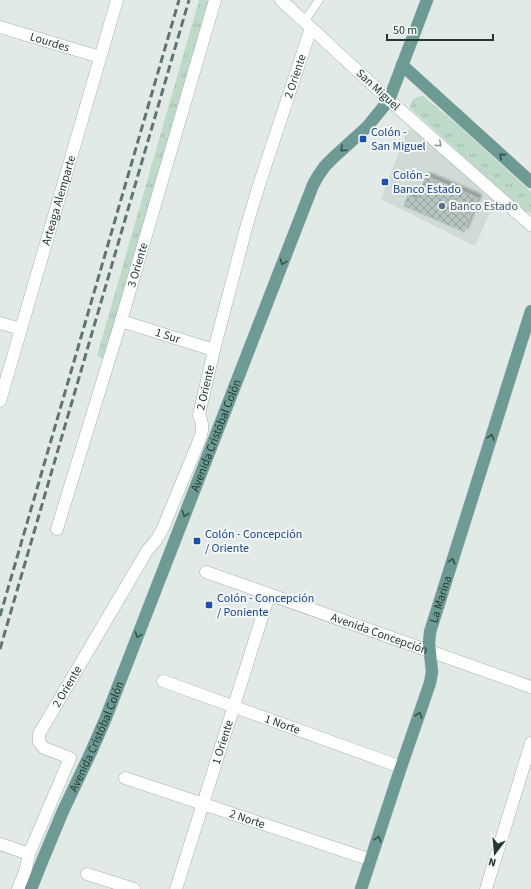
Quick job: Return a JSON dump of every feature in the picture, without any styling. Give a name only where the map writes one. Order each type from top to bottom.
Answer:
[{"type":"main road","name":"Avenida Cristóbal Colón","points":[[31,889],[63,811],[105,720],[313,185],[325,166],[367,127],[389,100],[428,0]]},
{"type":"main road","points":[[402,65],[531,182]]},
{"type":"main road","name":"La Marina","points":[[361,889],[430,683],[432,672],[429,643],[430,632],[531,311]]},
{"type":"street","name":"Arteaga Alemparte","points":[[0,401],[117,0]]},
{"type":"street","name":"3 Oriente","points":[[57,529],[121,321],[214,0]]},
{"type":"street","name":"San Miguel","points":[[281,0],[389,100],[531,225]]},
{"type":"street","name":"2 Oriente","points":[[29,854],[70,758],[44,748],[39,742],[39,734],[147,551],[157,539],[163,528],[201,436],[203,428],[199,415],[234,271],[308,25]]},
{"type":"street","name":"Lourdes","points":[[0,27],[100,57]]},
{"type":"street","name":"1 Sur","points":[[121,321],[214,350]]},
{"type":"street","points":[[0,323],[21,329]]},
{"type":"street","name":"Avenida Concepción","points":[[206,572],[531,687]]},
{"type":"street","name":"1 Oriente","points":[[176,889],[269,595]]},
{"type":"street","name":"1 Norte","points":[[163,681],[401,767]]},
{"type":"street","points":[[486,889],[531,743]]},
{"type":"street","name":"2 Norte","points":[[125,778],[371,860]]},
{"type":"street","points":[[0,844],[29,854],[25,872],[18,889]]},
{"type":"street","points":[[87,874],[134,889]]},
{"type":"lane","points":[[308,25],[319,0]]},
{"type":"shaded area","points":[[408,129],[418,131],[495,201],[475,246],[381,199]]},
{"type":"green space","points":[[199,0],[210,0],[104,359],[97,356]]},
{"type":"green space","points":[[423,96],[460,127],[531,192],[531,213],[523,210],[410,108],[412,100]]},
{"type":"building","points":[[426,176],[478,198],[464,232],[404,206],[408,195],[417,199]]},
{"type":"railway","points":[[0,616],[179,0]]},
{"type":"railway","points":[[0,649],[189,0]]},
{"type":"place","name":"Colón - San Miguel","points":[[363,139]]},
{"type":"place","name":"Colón - Banco Estado","points":[[385,182]]},
{"type":"place","name":"Banco Estado","points":[[442,206]]},
{"type":"place","name":"Colón - Concepción / Oriente","points":[[197,541]]},
{"type":"place","name":"Colón - Concepción / Poniente","points":[[209,605]]}]
